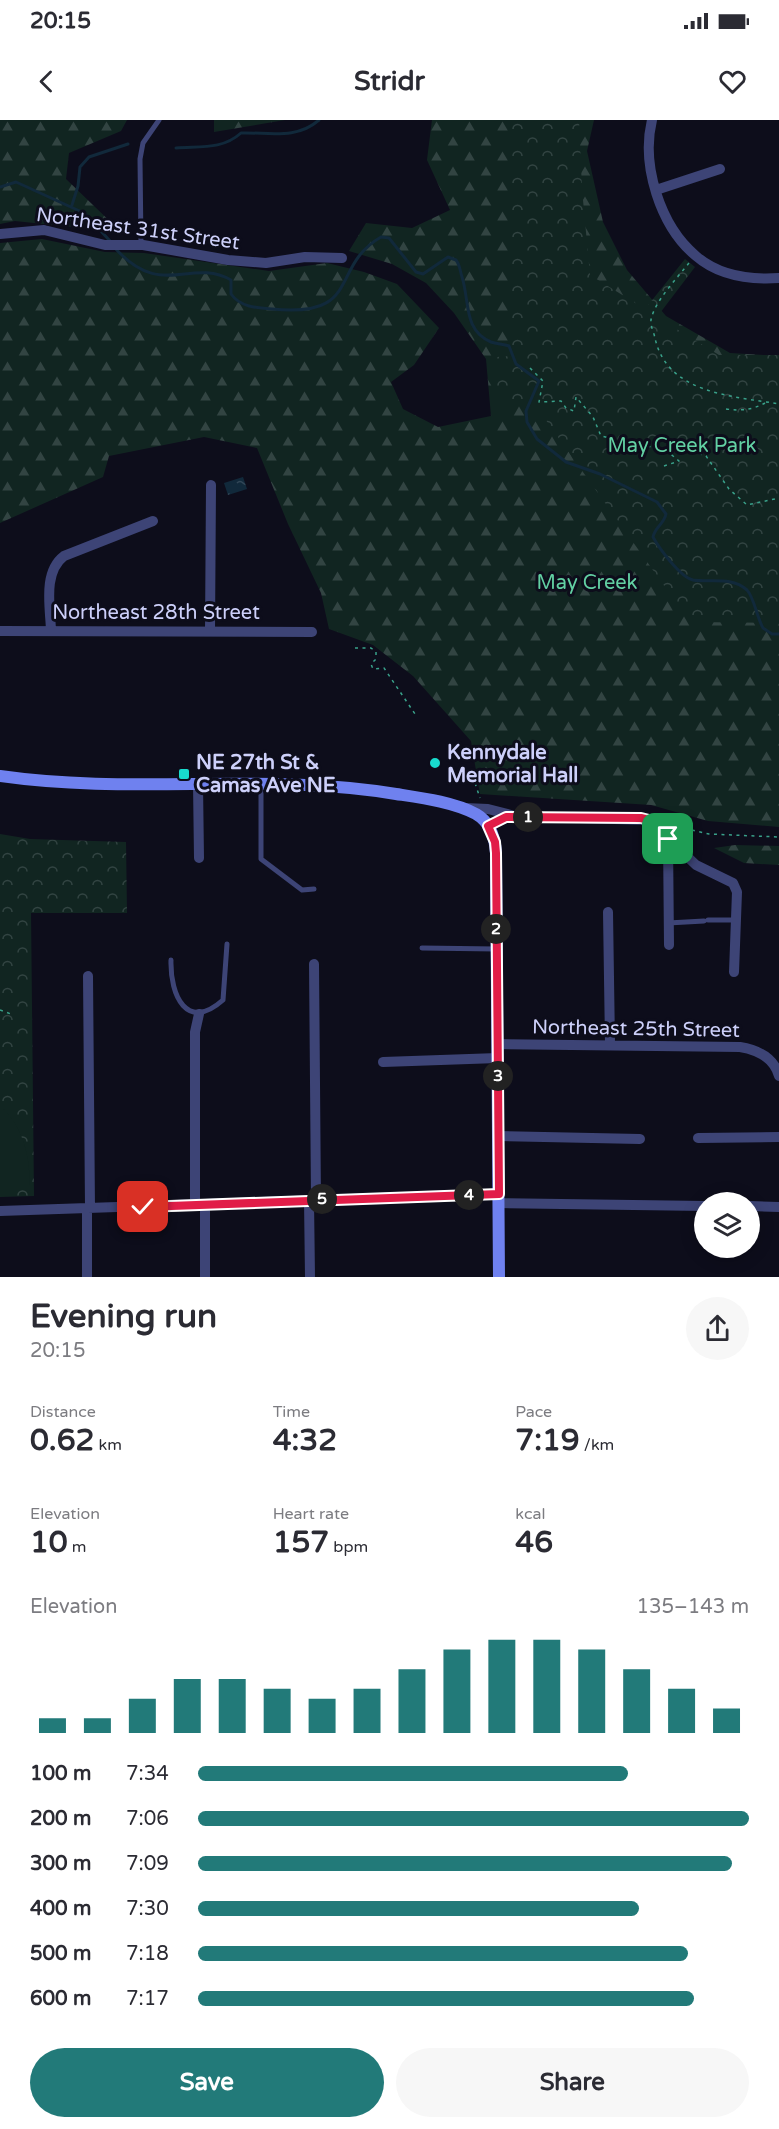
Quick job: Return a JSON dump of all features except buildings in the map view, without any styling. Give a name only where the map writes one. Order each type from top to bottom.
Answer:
[{"type":"street","points":[[652,120],[649,136],[650,154],[656,190],[670,224],[694,255],[722,272],[741,277],[779,278]]},
{"type":"street","points":[[656,190],[720,169]]},
{"type":"street","name":"Northeast 31st Street","points":[[0,234],[44,230],[105,245],[138,245],[266,263],[305,257],[342,258]]},
{"type":"street","points":[[210,631],[211,485]]},
{"type":"street","points":[[51,630],[50,574],[57,562],[64,556],[153,521]]},
{"type":"street","name":"Northeast 28th Street","points":[[0,631],[312,632]]},
{"type":"street","points":[[0,776],[41,781],[261,784],[375,790],[459,808],[478,815],[488,826],[495,842],[499,1277]]},
{"type":"street","points":[[198,784],[199,858]]},
{"type":"street","points":[[459,808],[488,808],[517,816]]},
{"type":"street","points":[[488,826],[506,817],[517,816],[649,820],[696,865],[733,883],[737,892],[734,972]]},
{"type":"street","points":[[668,839],[669,945]]},
{"type":"street","points":[[608,912],[610,1044]]},
{"type":"street","points":[[310,1277],[314,964]]},
{"type":"street","points":[[87,1277],[88,976]]},
{"type":"street","points":[[199,1014],[195,1032],[200,1205],[206,1277]]},
{"type":"street","name":"Northeast 25th Street","points":[[497,1044],[750,1048],[770,1060],[779,1076]]},
{"type":"street","points":[[382,1062],[498,1058]]},
{"type":"street","points":[[498,1136],[640,1140]]},
{"type":"street","points":[[698,1138],[779,1137]]},
{"type":"street","points":[[0,1211],[312,1200],[499,1198],[694,1206]]},
{"type":"street","points":[[760,1206],[779,1207]]},
{"type":"lane","points":[[138,245],[140,159],[143,143],[159,120]]},
{"type":"lane","points":[[261,784],[261,860],[302,890],[314,890]]},
{"type":"lane","points":[[669,923],[736,920]]},
{"type":"lane","points":[[171,960],[173,988],[183,1006],[199,1014],[210,1011],[223,1000],[227,944]]},
{"type":"lane","points":[[422,948],[496,949]]},
{"type":"path","points":[[694,255],[664,296],[651,321],[657,348],[672,371],[700,390],[779,404]]},
{"type":"path","points":[[530,368],[543,381],[539,402],[561,401],[566,408],[574,411],[576,397],[593,417],[601,436],[666,450],[686,449],[706,456],[729,489],[747,505],[779,498]]},
{"type":"path","points":[[726,409],[739,411],[755,408],[766,402]]},
{"type":"path","points":[[664,466],[679,461],[666,450]]},
{"type":"path","points":[[355,648],[371,648],[376,652],[376,659],[371,664],[373,669],[384,668],[415,714]]},
{"type":"path","points":[[458,770],[476,783],[481,801]]},
{"type":"path","points":[[671,825],[709,834],[779,837]]},
{"type":"path","points":[[0,1010],[11,1014]]},
{"type":"green space","points":[[0,120],[127,120],[121,131],[69,153],[66,179],[121,232],[15,221],[0,224]]},
{"type":"green space","points":[[214,120],[285,120],[214,132]]},
{"type":"green space","name":"May Creek","points":[[432,120],[594,120],[587,151],[603,222],[627,270],[666,316],[730,353],[779,356],[779,827],[708,821],[651,805],[480,794],[471,741],[413,676],[373,645],[329,629],[321,593],[288,524],[257,448],[204,437],[109,456],[103,477],[0,523],[0,243],[42,239],[105,252],[144,253],[269,271],[327,263],[364,272],[397,284],[439,328],[414,365],[391,382],[403,409],[438,427],[491,416],[486,359],[454,313],[426,283],[392,264],[349,251],[366,223],[412,228],[450,210],[427,160]]},
{"type":"green space","name":"May Creek Park","points":[[512,120],[579,120],[582,189],[590,275],[645,309],[685,259],[695,267],[657,317],[719,355],[779,355],[779,623],[690,622],[533,402],[497,402],[497,357],[510,356]]},
{"type":"green space","points":[[0,834],[30,839],[126,842],[127,913],[31,913],[34,1196],[0,1197]]},
{"type":"green space","points":[[735,845],[779,846],[779,865],[744,863],[714,848]]},
{"type":"green space","points":[[0,1106],[14,1122],[24,1142],[29,1185],[0,1185]]},
{"type":"water","points":[[243,477],[247,489],[228,495],[224,483]]},
{"type":"waterway","points":[[176,148],[218,145],[241,133],[292,133],[319,120]]},
{"type":"waterway","points":[[72,205],[78,186],[80,167],[89,157],[128,144]]},
{"type":"waterway","name":"May Creek","points":[[0,187],[16,182],[84,213],[111,242]]},
{"type":"waterway","name":"May Creek","points":[[115,248],[147,272],[161,275],[216,274],[231,280],[231,294],[239,302],[272,309],[301,310],[320,306],[333,298],[365,249],[381,237],[389,238],[416,272],[423,274],[448,257],[456,260],[469,314],[476,330],[491,342],[509,346],[516,364],[539,381],[526,411],[527,422],[537,439],[566,462],[600,474],[657,502],[666,514],[653,537],[676,568],[693,580],[728,581],[741,586],[747,590],[754,602],[763,628],[772,634],[779,634]]},
{"type":"place","name":"Kennydale Memorial Hall","points":[[435,763]]},
{"type":"place","name":"NE 27th St & Camas Ave NE","points":[[184,774]]},
{"type":"route","points":[[143,1207],[499,1194],[496,853],[495,842],[488,826],[506,817],[641,818],[649,820],[668,839]]}]
